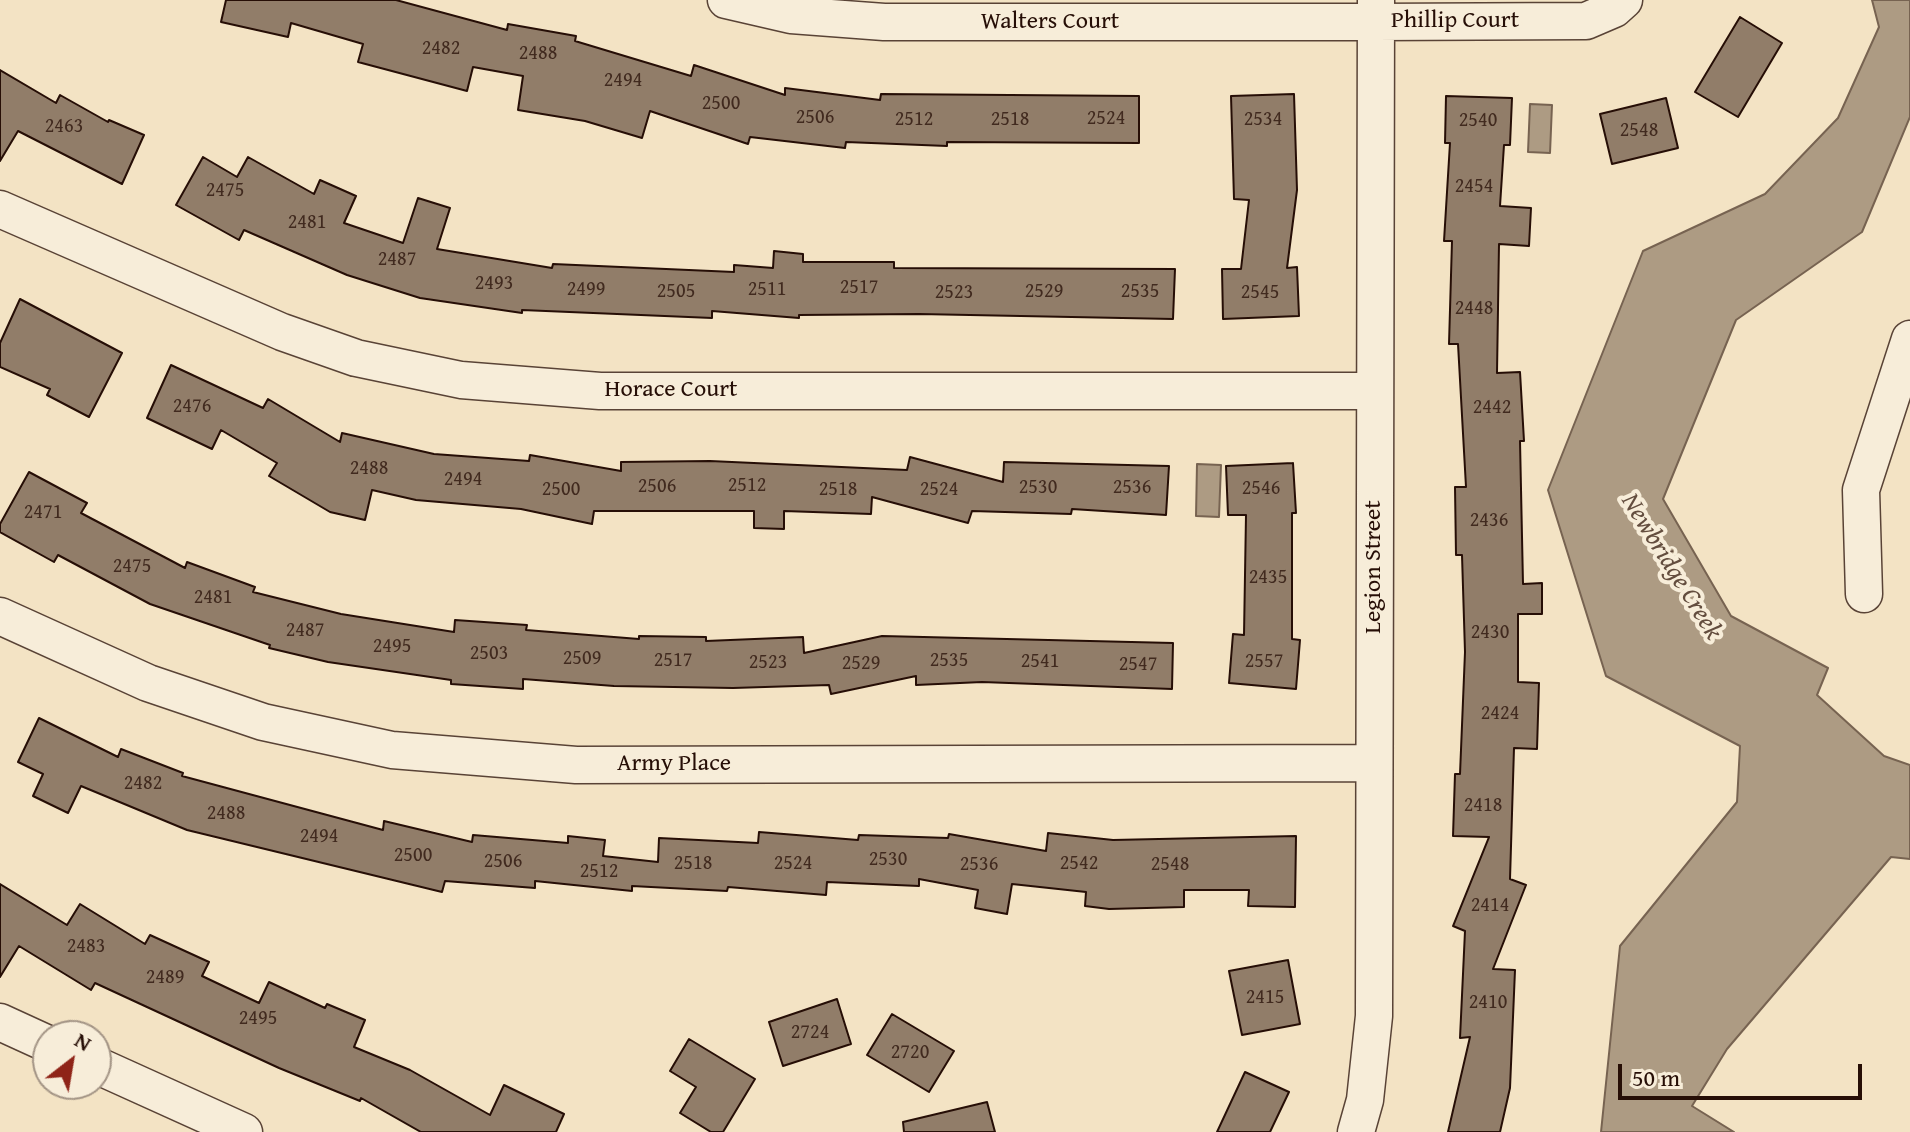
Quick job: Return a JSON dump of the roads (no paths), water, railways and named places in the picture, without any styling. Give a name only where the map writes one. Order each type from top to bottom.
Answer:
[{"type":"street","name":"Walters Court","points":[[726,0],[791,15],[884,22],[1376,11]]},
{"type":"street","name":"Phillip Court","points":[[1376,11],[1586,21],[1614,9],[1624,0]]},
{"type":"street","name":"Legion Street","points":[[1356,1132],[1365,1100],[1374,1016],[1376,11]]},
{"type":"street","name":"Horace Court","points":[[0,209],[282,332],[356,358],[461,380],[600,391],[1375,391]]},
{"type":"street","points":[[1864,594],[1861,490],[1910,339]]},
{"type":"street","name":"Army Place","points":[[0,616],[148,683],[263,722],[392,750],[576,765],[1373,763]]},
{"type":"street","points":[[0,1022],[32,1037]]},
{"type":"street","points":[[112,1072],[244,1132]]},
{"type":"water","name":"Newbridge Creek","points":[[1872,0],[1910,0],[1910,117],[1862,232],[1736,320],[1663,499],[1731,616],[1828,668],[1817,695],[1884,756],[1910,765],[1910,859],[1891,857],[1727,1049],[1692,1106],[1734,1132],[1601,1132],[1620,946],[1737,802],[1740,746],[1606,676],[1548,490],[1643,251],[1765,194],[1838,118],[1879,27]]},
{"type":"water","points":[[1530,104],[1552,105],[1550,153],[1528,152]]},
{"type":"water","points":[[1197,464],[1221,465],[1219,517],[1196,516]]}]
